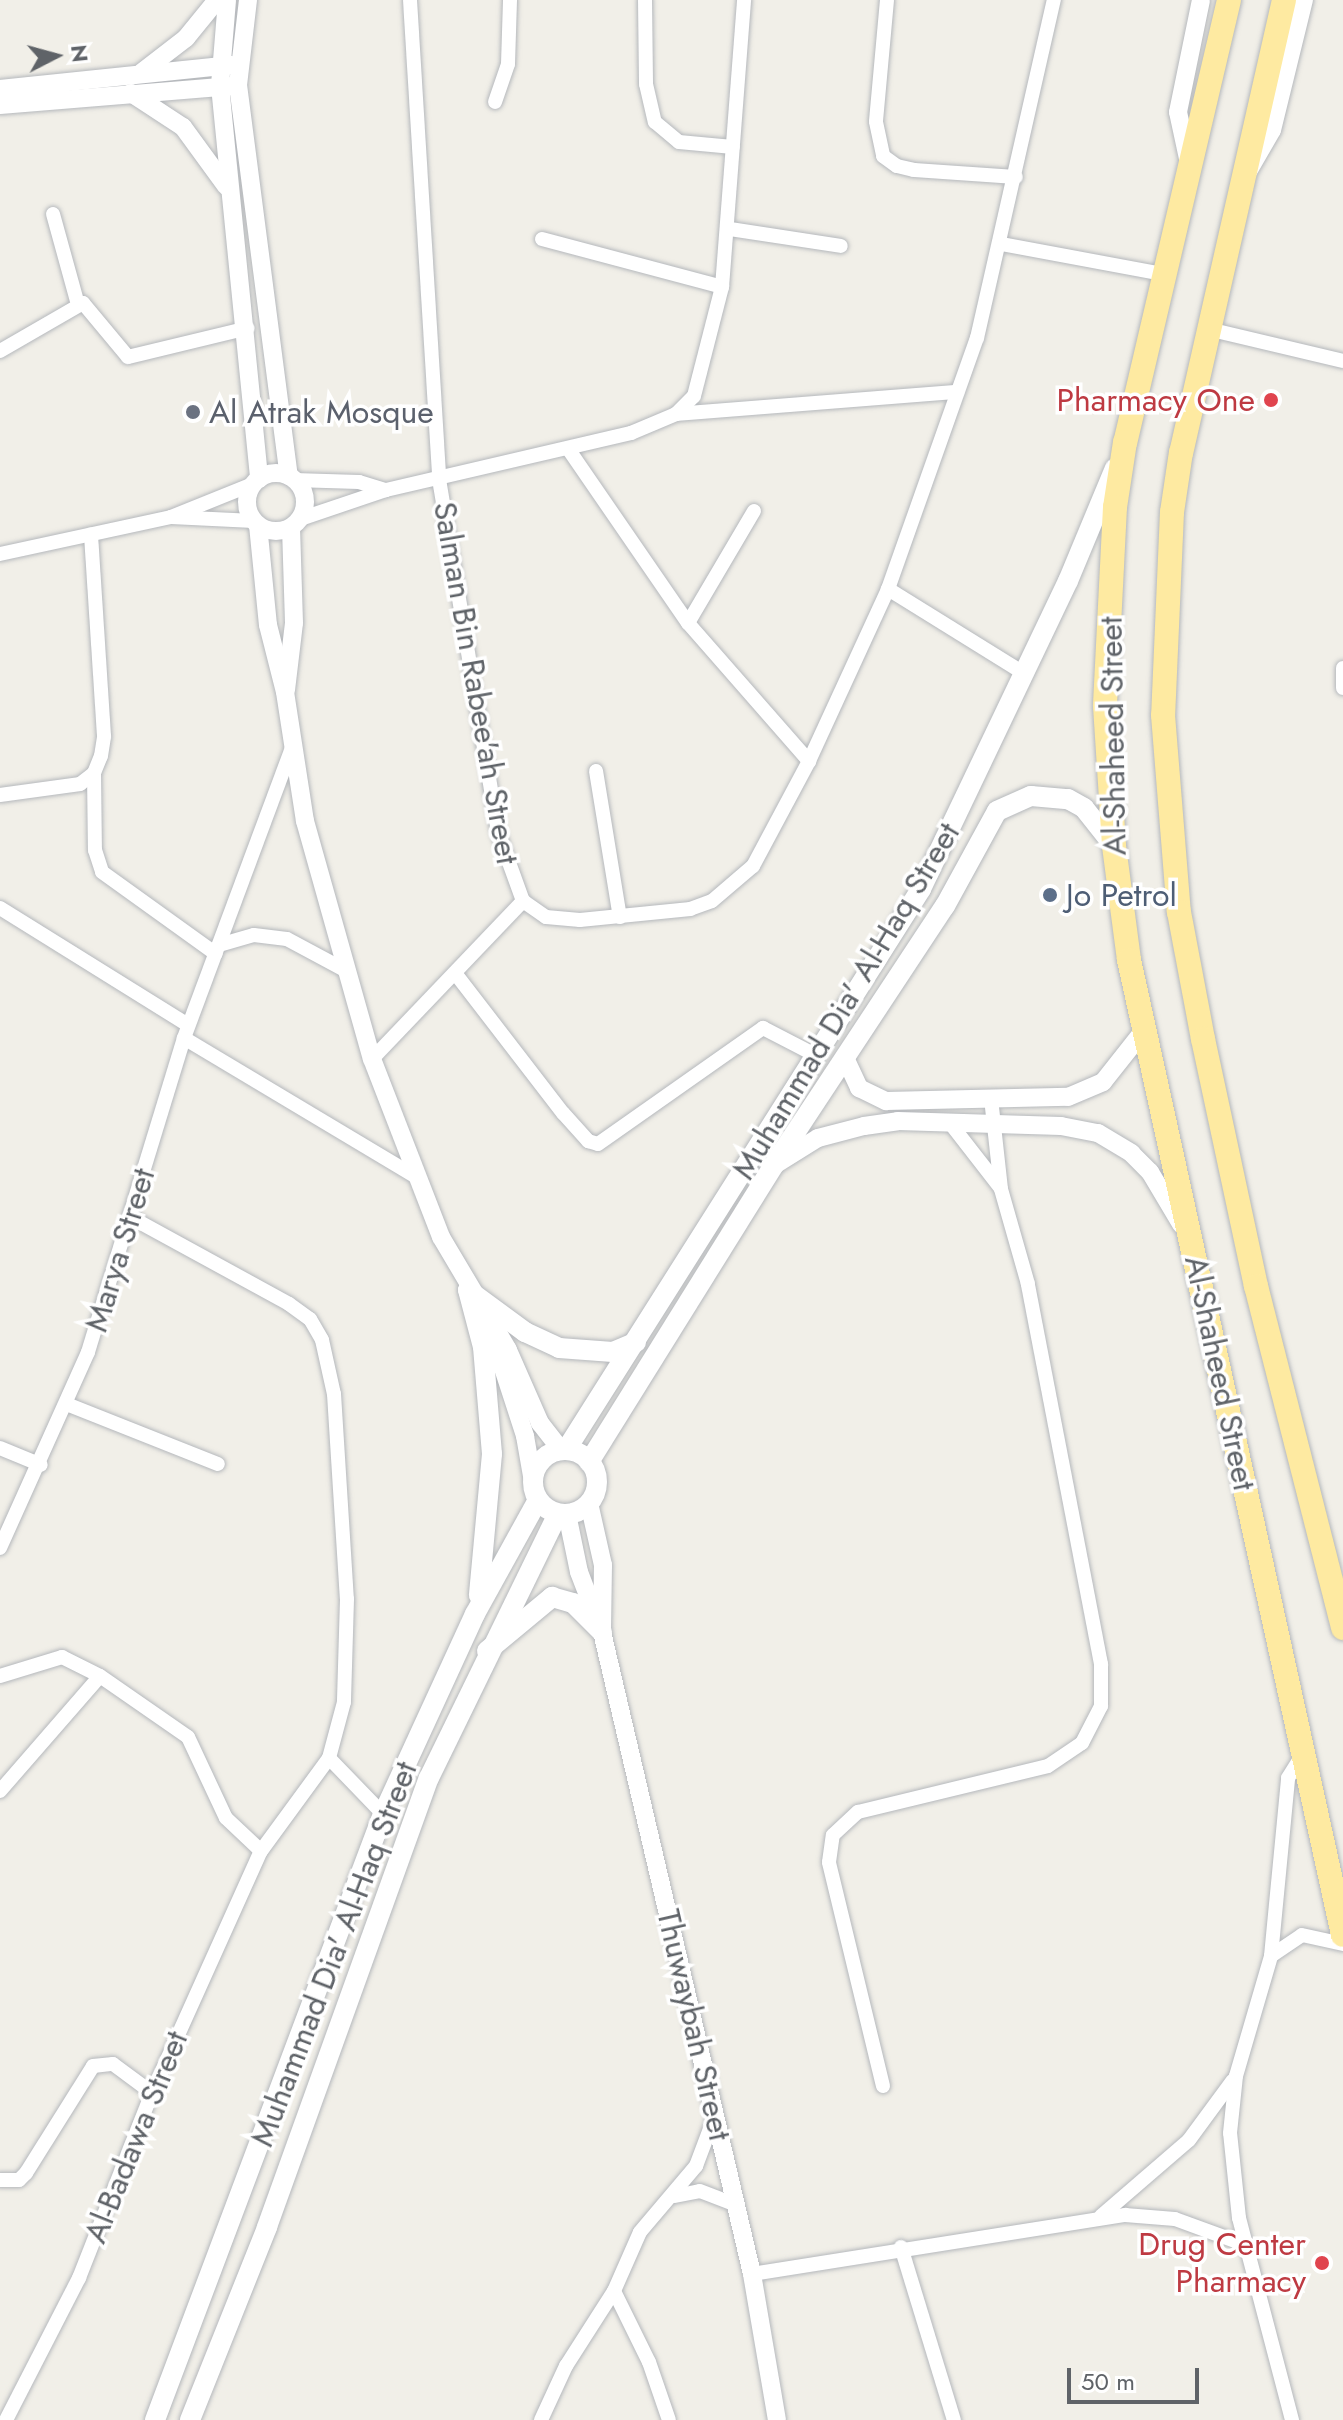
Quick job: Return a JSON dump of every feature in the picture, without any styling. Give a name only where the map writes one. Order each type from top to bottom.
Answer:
[{"type":"highway","name":"Al-Shaheed Street","points":[[1229,0],[1125,442],[1115,507],[1105,706],[1114,846],[1145,1029],[1343,1935]]},
{"type":"highway","name":"Al-Shaheed Street","points":[[1284,0],[1208,329],[1172,512],[1163,715],[1169,826],[1208,1062],[1256,1286],[1343,1628]]},
{"type":"highway","name":"Al-Shaheed Street","points":[[1303,1754],[1323,1776],[1343,1862]]},
{"type":"main road","name":"Muhammad Dia' Al-Haq Street","points":[[564,1450],[636,1342],[921,889],[1025,674],[1125,442]]},
{"type":"main road","name":"Muhammad Dia' Al-Haq Street","points":[[589,1462],[774,1165],[847,1062],[945,906],[997,811],[1013,801],[1031,796],[1068,799],[1084,808],[1114,846]]},
{"type":"main road","points":[[921,889],[945,906]]},
{"type":"main road","points":[[468,1290],[525,1332],[559,1348],[613,1352],[636,1342],[656,1353]]},
{"type":"main road","points":[[468,1290],[483,1347],[492,1454],[485,1561],[475,1614]]},
{"type":"main road","points":[[564,1450],[589,1462],[596,1487],[589,1503],[563,1514],[536,1491],[538,1464],[564,1450]]},
{"type":"main road","name":"Muhammad Dia' Al-Haq Street","points":[[155,2420],[383,1814],[475,1614],[536,1491]]},
{"type":"main road","name":"Muhammad Dia' Al-Haq Street","points":[[190,2420],[267,2227],[429,1778],[487,1651],[563,1514]]},
{"type":"main road","points":[[487,1651],[552,1597],[573,1603],[602,1632]]},
{"type":"street","points":[[139,74],[186,38],[217,0]]},
{"type":"street","points":[[227,0],[229,192],[248,328],[257,481],[248,498],[256,523],[268,625],[285,692],[305,821],[343,969],[372,1059],[416,1177],[468,1290],[508,1350],[540,1423],[564,1450]]},
{"type":"street","points":[[230,66],[248,0]]},
{"type":"street","name":"Salman Bin Rabee'ah Street","points":[[410,0],[439,479],[498,832],[523,901],[546,917],[620,917],[700,907],[727,891],[753,866],[809,761],[888,589],[957,392]]},
{"type":"street","points":[[495,102],[508,64],[510,0]]},
{"type":"street","points":[[645,0],[646,84],[655,122],[679,142],[733,147]]},
{"type":"street","points":[[676,414],[694,396],[704,373],[722,287],[730,229],[744,0]]},
{"type":"street","points":[[887,0],[876,122],[883,156],[914,170],[1016,177]]},
{"type":"street","points":[[171,517],[256,523],[269,531],[386,490],[569,450],[676,414],[957,392],[1001,244],[1054,0]]},
{"type":"street","points":[[1189,163],[1178,112],[1201,0]]},
{"type":"street","points":[[1241,180],[1259,159],[1272,130],[1304,0]]},
{"type":"street","points":[[0,89],[230,66]]},
{"type":"street","points":[[0,105],[229,86]]},
{"type":"street","points":[[229,86],[291,478],[305,499],[295,524],[294,623],[285,692]]},
{"type":"street","points":[[131,93],[183,127],[229,192]]},
{"type":"street","points":[[53,214],[78,305]]},
{"type":"street","points":[[730,229],[841,246]]},
{"type":"street","points":[[542,239],[722,287]]},
{"type":"street","points":[[1001,244],[1163,274]]},
{"type":"street","points":[[0,351],[78,305],[89,307],[128,357],[248,328]]},
{"type":"street","points":[[1208,329],[1343,361]]},
{"type":"street","points":[[569,450],[688,623],[809,761]]},
{"type":"street","points":[[0,554],[171,517],[274,474],[359,482],[386,490]]},
{"type":"street","points":[[688,623],[754,511]]},
{"type":"street","points":[[91,534],[104,736],[94,773],[95,850],[102,872],[218,949],[254,935],[287,939],[343,969]]},
{"type":"street","points":[[888,589],[1025,674]]},
{"type":"street","points":[[1343,668],[1343,688]]},
{"type":"street","name":"Marya Street","points":[[0,1548],[69,1405],[132,1218],[186,1031],[292,747]]},
{"type":"street","points":[[596,771],[620,917]]},
{"type":"street","points":[[0,795],[60,790],[94,773]]},
{"type":"street","points":[[372,1059],[523,901]]},
{"type":"street","points":[[0,908],[416,1177]]},
{"type":"street","points":[[455,973],[563,1113],[588,1141],[598,1144],[763,1028],[817,1056]]},
{"type":"street","points":[[847,1062],[859,1088],[871,1097],[991,1099],[1087,1091],[1118,1069],[1145,1029]]},
{"type":"street","points":[[883,2086],[829,1862],[833,1835],[858,1812],[1048,1766],[1082,1743],[1101,1706],[1101,1664],[1028,1284],[1001,1189],[991,1099]]},
{"type":"street","points":[[774,1165],[841,1130],[898,1121],[1061,1126],[1116,1142],[1150,1172],[1192,1243]]},
{"type":"street","points":[[950,1123],[1001,1189]]},
{"type":"street","points":[[132,1218],[289,1304],[310,1319],[322,1340],[334,1394],[347,1599],[344,1702],[329,1758],[383,1814]]},
{"type":"street","points":[[490,1326],[525,1436],[536,1491]]},
{"type":"street","points":[[69,1405],[218,1464]]},
{"type":"street","points":[[0,1448],[41,1465]]},
{"type":"street","name":"Thuwaybah Street","points":[[589,1503],[603,1565],[602,1632]]},
{"type":"street","name":"Thuwaybah Street","points":[[563,1514],[579,1572],[602,1632],[752,2274],[777,2420]]},
{"type":"street","points":[[0,1676],[62,1657],[100,1676],[188,1737],[226,1818],[261,1851]]},
{"type":"street","points":[[0,1791],[100,1676]]},
{"type":"street","points":[[1292,2420],[1246,2245],[1231,2161],[1236,2076],[1271,1956],[1286,1785],[1303,1754]]},
{"type":"street","name":"Al-Badawa Street","points":[[6,2420],[79,2278],[152,2093],[261,1851],[329,1758]]},
{"type":"street","points":[[1271,1956],[1302,1935],[1343,1944]]},
{"type":"street","points":[[0,2180],[10,2183],[26,2173],[93,2066],[113,2064],[152,2093]]},
{"type":"street","points":[[1100,2216],[1180,2150],[1236,2076]]},
{"type":"street","points":[[541,2420],[566,2366],[614,2291],[640,2232],[675,2196],[696,2166],[715,2115]]},
{"type":"street","points":[[675,2196],[713,2193],[736,2205]]},
{"type":"street","points":[[752,2274],[1100,2216],[1175,2219],[1246,2245]]},
{"type":"street","points":[[901,2247],[954,2420]]},
{"type":"street","points":[[614,2291],[649,2362],[669,2420]]},
{"type":"place","name":"Pharmacy One","points":[[1271,400]]},
{"type":"place","name":"Al Atrak Mosque","points":[[193,412]]},
{"type":"place","name":"Jo Petrol","points":[[1050,895]]},
{"type":"place","name":"Drug Center Pharmacy","points":[[1322,2263]]}]
